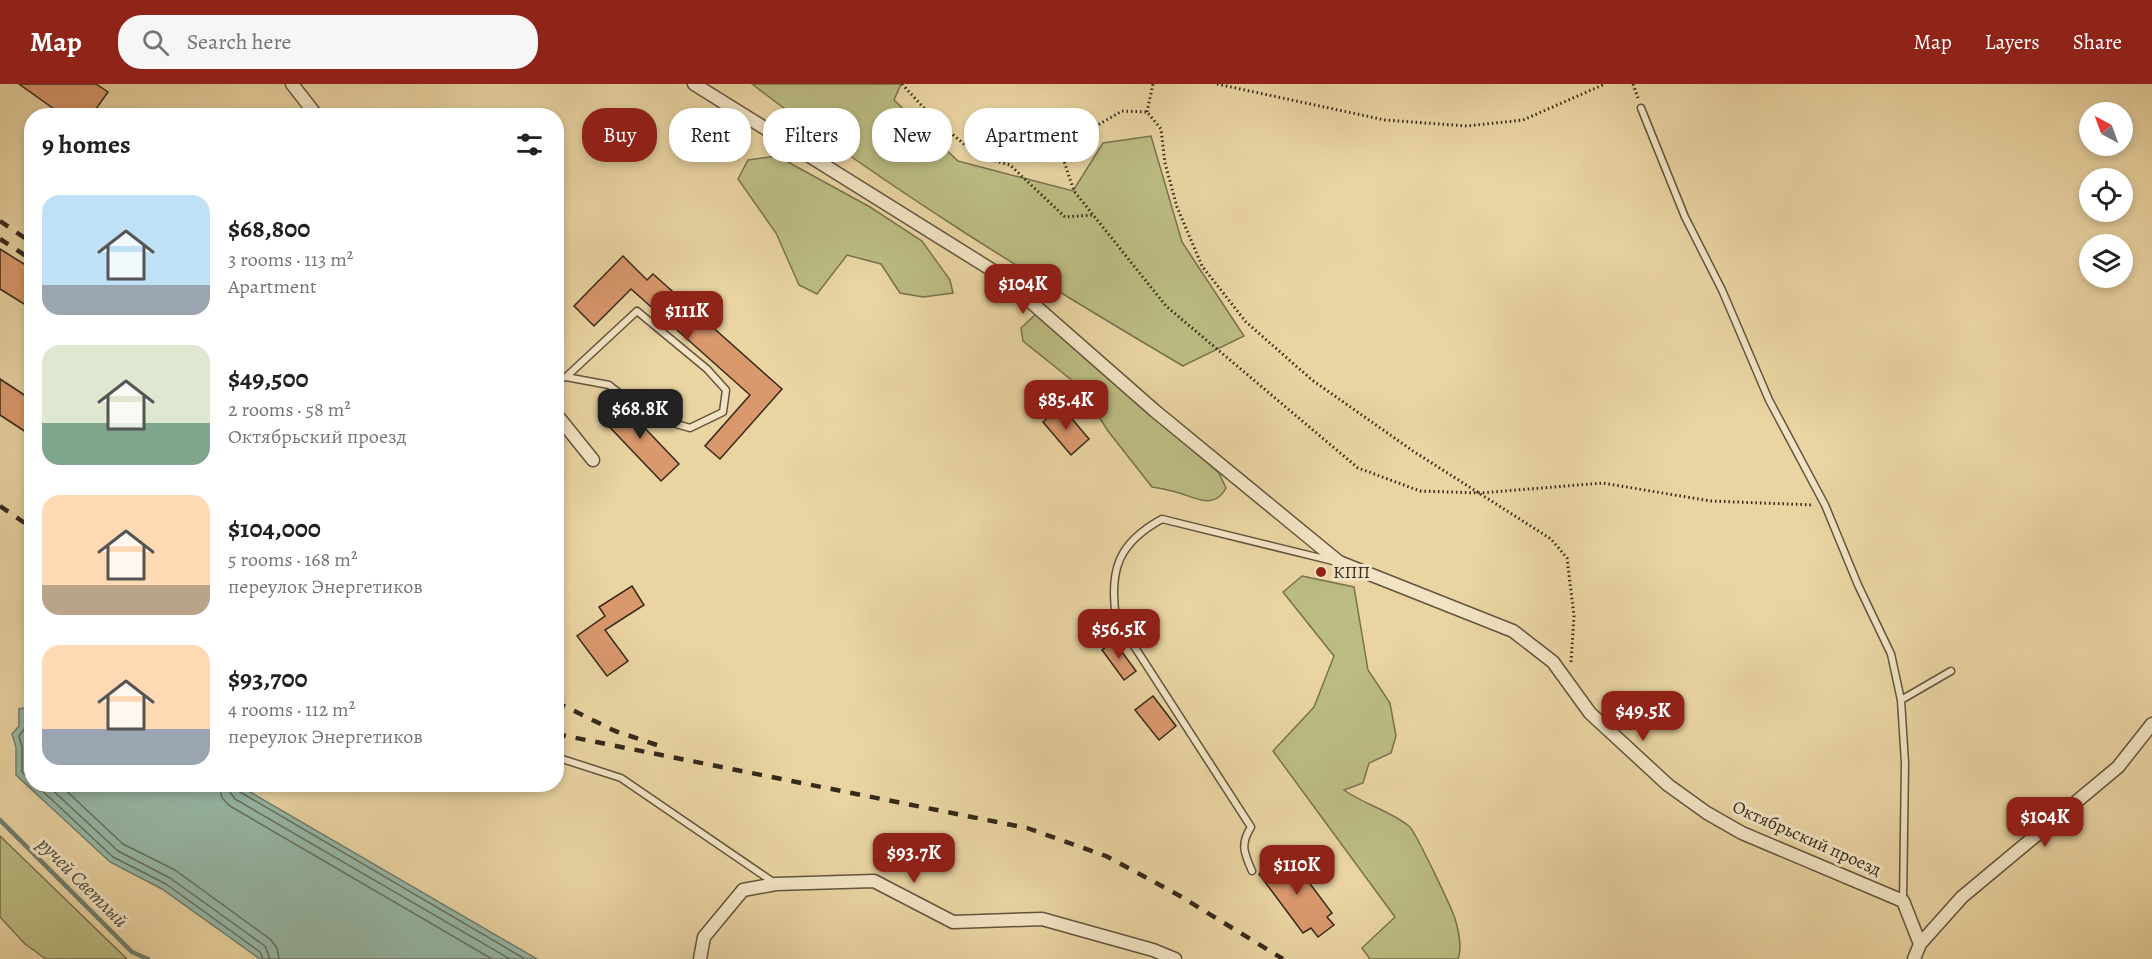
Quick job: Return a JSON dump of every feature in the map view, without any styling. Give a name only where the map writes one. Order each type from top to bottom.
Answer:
[{"type":"street","points":[[292,84],[312,108]]},
{"type":"street","name":"Октябрьский проезд","points":[[694,84],[1000,275],[1155,411],[1339,562],[1513,631],[1552,662],[1590,713],[1668,785],[1707,813],[1742,833],[1904,901]]},
{"type":"street","points":[[564,424],[593,460]]},
{"type":"street","points":[[1914,959],[1920,944],[1962,897],[2118,767],[2152,724]]},
{"type":"street","points":[[700,959],[704,937],[743,890],[776,884],[874,881],[953,922],[1042,919],[1175,959]]},
{"type":"street","points":[[1904,901],[1920,944]]},
{"type":"lane","points":[[1641,108],[1685,218],[1722,290],[1769,400],[1825,505],[1858,585],[1892,654],[1901,700],[1905,763],[1904,901]]},
{"type":"lane","points":[[637,311],[707,369],[726,390],[723,412],[690,428],[649,416],[609,385],[566,377],[637,311]]},
{"type":"lane","points":[[1252,871],[1242,850],[1245,836],[1251,827],[1116,618],[1112,593],[1121,553],[1145,528],[1162,519],[1339,562]]},
{"type":"lane","points":[[1901,700],[1951,671]]},
{"type":"lane","points":[[564,760],[621,778],[776,884]]},
{"type":"path","points":[[902,84],[933,118],[964,144],[992,159],[1010,165],[1065,217],[1093,215]]},
{"type":"path","points":[[1147,112],[1153,84]]},
{"type":"path","points":[[1217,84],[1385,120],[1467,126],[1523,120],[1605,84]]},
{"type":"path","points":[[1633,84],[1641,108]]},
{"type":"path","points":[[1569,685],[1574,616],[1567,558],[1551,539],[1480,493],[1413,451],[1312,380],[1246,322],[1202,266],[1177,207],[1165,163],[1161,129],[1147,112],[1122,111],[1084,133],[1064,161],[1074,191],[1166,306],[1358,468],[1420,491],[1480,493],[1603,483],[1710,501],[1825,505]]},
{"type":"green space","points":[[752,84],[901,84],[894,100],[902,108],[872,108],[872,162],[952,162],[952,155],[958,161],[1073,191],[1091,162],[1099,162],[1099,149],[1103,143],[1151,136],[1182,242],[1244,336],[1183,366],[963,232],[859,162],[860,108],[784,108]]},
{"type":"green space","points":[[763,158],[763,162],[788,162],[870,207],[922,241],[950,280],[953,293],[923,297],[900,293],[881,264],[847,255],[817,294],[799,285],[776,233],[738,179],[747,162],[751,162],[751,160]]},
{"type":"green space","points":[[1036,314],[1219,473],[1226,488],[1221,495],[1210,501],[1152,487],[1108,431],[1079,386],[1023,341],[1021,328]]},
{"type":"green space","points":[[1302,576],[1354,587],[1368,670],[1390,703],[1396,736],[1391,753],[1369,763],[1363,783],[1344,790],[1401,820],[1413,831],[1454,915],[1460,941],[1458,959],[1370,959],[1362,948],[1395,917],[1273,751],[1314,707],[1334,656],[1283,592]]},
{"type":"green space","points":[[0,836],[127,959],[46,959],[25,944],[0,917]]},
{"type":"water","points":[[24,708],[24,782],[16,775],[16,747],[12,734],[19,726],[19,709]]},
{"type":"water","points":[[34,792],[250,792],[537,959],[260,959],[162,889],[110,862]]},
{"type":"building","points":[[19,84],[96,84],[108,92],[97,108],[53,108]]},
{"type":"building","points":[[0,249],[24,264],[24,304],[0,289]]},
{"type":"building","points":[[623,256],[647,280],[653,274],[782,389],[720,459],[705,446],[750,395],[631,289],[594,326],[574,306]]},
{"type":"building","points":[[0,379],[24,395],[24,431],[0,415]]},
{"type":"building","points":[[618,400],[679,464],[661,481],[600,417]]},
{"type":"building","points":[[1061,406],[1089,439],[1071,455],[1043,422]]},
{"type":"building","points":[[632,586],[644,605],[605,630],[628,661],[607,676],[577,636],[605,616],[599,607]]},
{"type":"building","points":[[1114,641],[1136,671],[1124,680],[1102,650]]},
{"type":"building","points":[[1153,696],[1176,726],[1159,740],[1135,710]]},
{"type":"building","points":[[1287,853],[1332,913],[1327,917],[1334,925],[1318,937],[1311,928],[1303,933],[1259,874]]},
{"type":"waterway","name":"ручей Светлый","points":[[0,820],[132,952],[148,959]]},
{"type":"railway","points":[[0,221],[24,238]]},
{"type":"railway","points":[[0,239],[24,255]]},
{"type":"railway","points":[[0,506],[24,522]]},
{"type":"railway","points":[[564,706],[615,731],[666,748]]},
{"type":"railway","points":[[564,736],[1027,828],[1106,856],[1180,896],[1283,959]]},
{"type":"place","name":"КПП","points":[[1321,572]]}]
